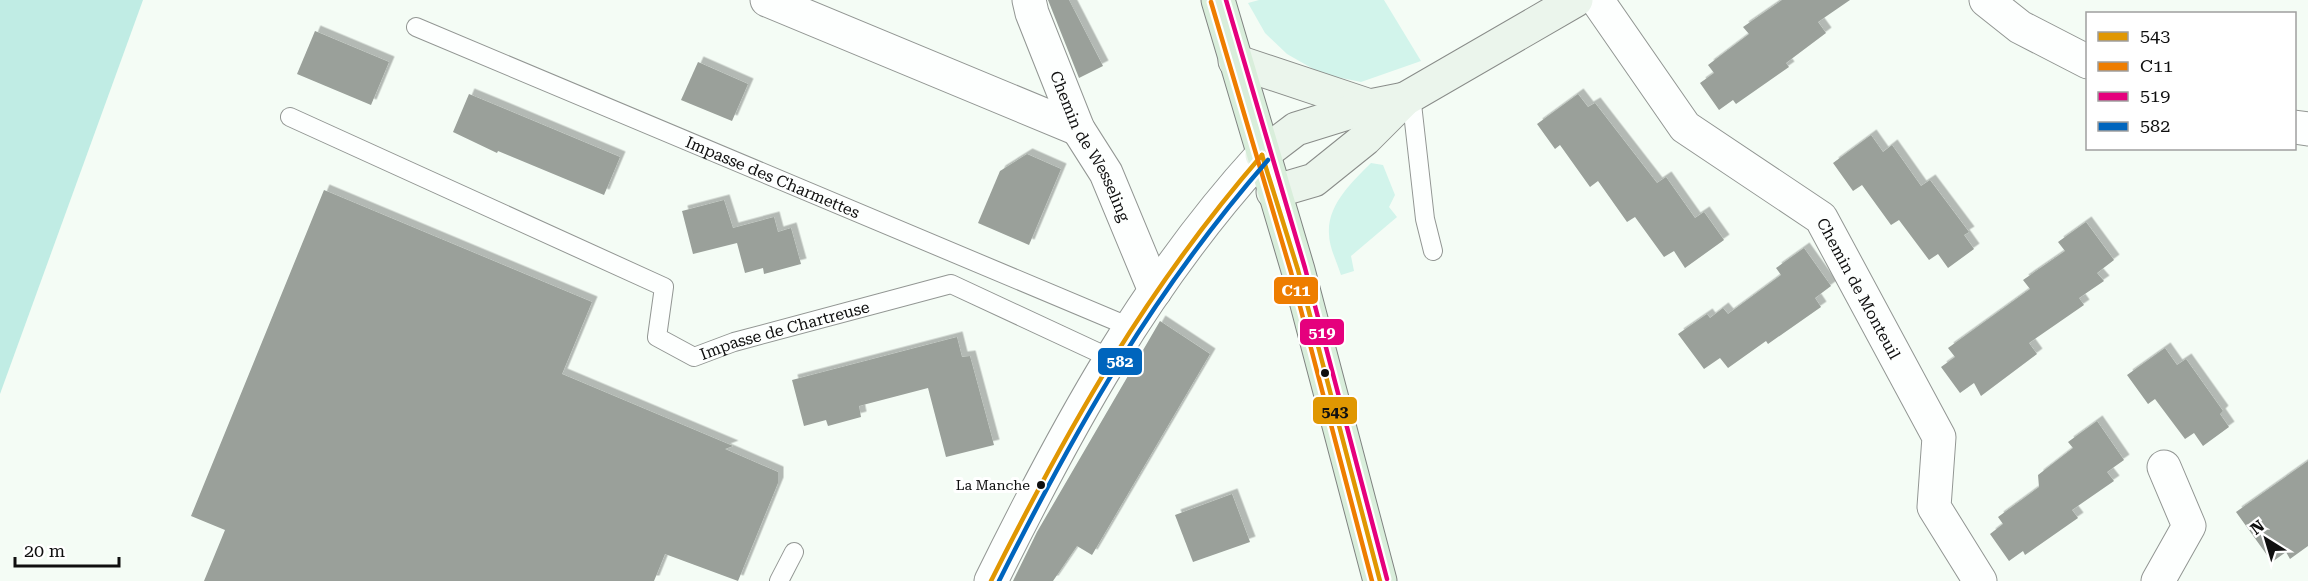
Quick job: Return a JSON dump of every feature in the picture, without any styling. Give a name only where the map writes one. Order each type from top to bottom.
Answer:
[{"type":"main road","points":[[1218,0],[1262,155],[1298,270],[1380,581]]},
{"type":"main road","points":[[1273,192],[1314,180],[1365,139],[1408,97],[1576,0]]},
{"type":"main road","points":[[1235,61],[1370,106]]},
{"type":"main road","points":[[1262,155],[1296,129],[1408,97]]},
{"type":"street","points":[[767,0],[1078,129]]},
{"type":"street","name":"Chemin de Wesseling","points":[[1029,0],[1032,13],[1078,129],[1106,173],[1155,291]]},
{"type":"street","name":"Chemin de Monteuil","points":[[1597,0],[1685,128],[1821,218],[1939,437],[1934,507],[1980,581]]},
{"type":"street","points":[[1986,0],[2020,27],[2086,61]]},
{"type":"street","points":[[991,581],[1083,402],[1110,358],[1181,252],[1262,155]]},
{"type":"street","points":[[2158,581],[2188,526],[2164,467]]},
{"type":"lane","name":"Impasse des Charmettes","points":[[416,27],[1130,327]]},
{"type":"lane","points":[[1408,97],[1425,219],[1434,251]]},
{"type":"lane","name":"Impasse de Chartreuse","points":[[290,117],[664,287],[657,337],[694,357],[734,342],[951,284],[1110,358]]},
{"type":"lane","points":[[779,581],[794,552]]},
{"type":"shaded area","points":[[0,0],[143,0],[0,394]]},
{"type":"shaded area","points":[[1259,0],[1384,0],[1421,61],[1361,82],[1322,74],[1287,54],[1265,33],[1248,3]]},
{"type":"shaded area","points":[[1371,163],[1383,165],[1395,195],[1389,207],[1397,217],[1351,256],[1354,271],[1341,275],[1329,239],[1329,223],[1342,195]]},
{"type":"building","points":[[1048,0],[1069,0],[1103,66],[1079,78]]},
{"type":"building","points":[[1782,0],[1850,0],[1818,22],[1826,33],[1786,63],[1789,67],[1736,104],[1733,100],[1719,110],[1700,83],[1714,73],[1708,65],[1749,34],[1743,27]]},
{"type":"building","points":[[315,31],[389,62],[371,105],[297,74]]},
{"type":"building","points":[[698,62],[748,84],[732,121],[681,100]]},
{"type":"building","points":[[469,94],[620,157],[604,195],[498,151],[497,153],[453,132]]},
{"type":"building","points":[[1578,94],[1588,107],[1595,103],[1657,183],[1666,177],[1695,218],[1704,212],[1724,240],[1685,268],[1674,251],[1664,257],[1635,217],[1627,222],[1598,181],[1590,187],[1560,145],[1555,149],[1537,124]]},
{"type":"building","points":[[1871,135],[1883,152],[1892,145],[1921,186],[1930,180],[1969,232],[1964,235],[1974,249],[1948,268],[1938,254],[1929,260],[1899,220],[1891,225],[1862,185],[1853,191],[1833,163]]},
{"type":"building","points":[[1027,154],[1061,169],[1029,245],[978,223],[1000,171]]},
{"type":"building","points":[[324,190],[592,302],[562,374],[733,446],[725,449],[778,472],[778,483],[738,581],[665,554],[654,581],[204,581],[225,530],[191,516]]},
{"type":"building","points":[[724,200],[733,228],[774,217],[778,232],[791,228],[801,264],[764,274],[763,268],[745,273],[737,243],[693,254],[682,211]]},
{"type":"building","points":[[2086,222],[2114,260],[2097,273],[2104,281],[2079,298],[2084,305],[2029,343],[2037,354],[1981,396],[1974,383],[1960,393],[1941,367],[1955,357],[1948,348],[2030,289],[2023,280],[2065,251],[2058,242]]},
{"type":"building","points":[[1804,248],[1831,286],[1815,298],[1821,307],[1768,344],[1766,341],[1728,368],[1720,358],[1704,369],[1678,334],[1707,314],[1710,318],[1723,308],[1728,314],[1781,275],[1776,268]]},
{"type":"building","points":[[1160,321],[1210,354],[1092,555],[1077,546],[1053,581],[1013,581],[1037,532]]},
{"type":"building","points":[[957,337],[962,357],[970,356],[994,445],[946,457],[928,388],[859,406],[861,417],[828,426],[826,420],[804,426],[792,380]]},
{"type":"building","points":[[2165,348],[2177,365],[2186,359],[2223,411],[2220,414],[2229,427],[2203,446],[2194,433],[2185,439],[2155,399],[2148,404],[2127,375]]},
{"type":"building","points":[[2097,421],[2124,460],[2107,472],[2114,481],[2072,510],[2078,518],[2025,555],[2023,551],[2009,561],[1990,534],[2003,524],[1998,517],[2039,487],[2038,475],[2073,448],[2068,442]]},
{"type":"building","points":[[2308,461],[2308,546],[2290,559],[2286,552],[2272,562],[2236,512]]},
{"type":"building","points":[[1232,494],[1250,542],[1193,562],[1175,515]]},
{"type":"transit line","name":"519","points":[[1226,0],[1305,268],[1387,579]]},
{"type":"transit line","name":"C11","points":[[1211,2],[1291,272],[1372,581]]},
{"type":"transit line","name":"543","points":[[1262,155],[1298,270],[1380,581]]},
{"type":"transit line","name":"543","points":[[991,581],[1050,467],[1146,307],[1220,205],[1262,155]]},
{"type":"transit line","name":"582","points":[[999,581],[1088,414],[1153,310],[1188,260],[1268,160]]},
{"type":"place","name":"La Manche","points":[[1041,485]]}]
